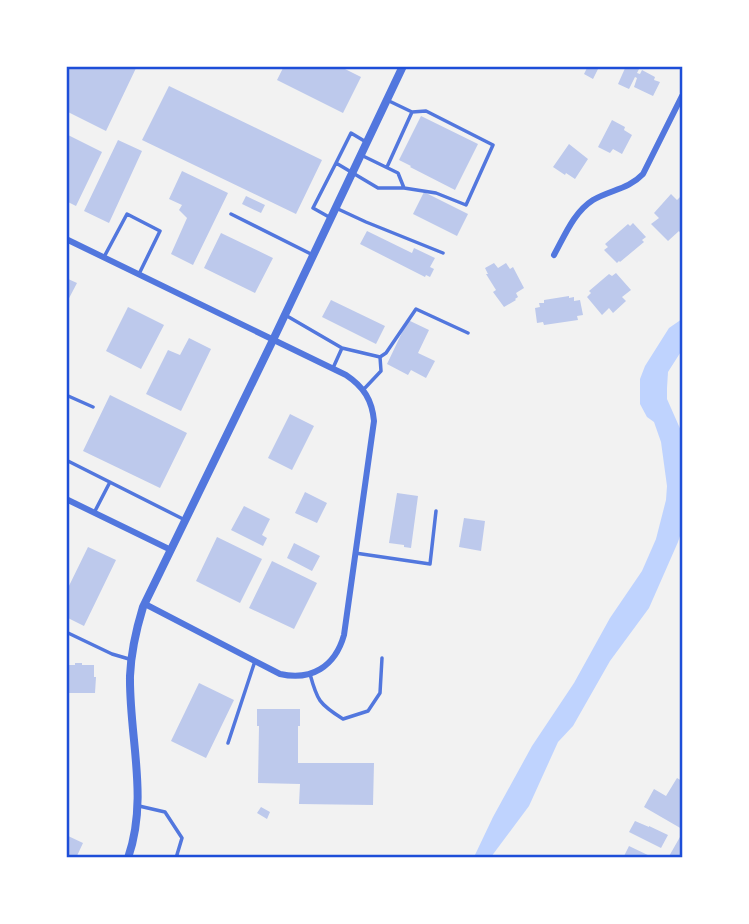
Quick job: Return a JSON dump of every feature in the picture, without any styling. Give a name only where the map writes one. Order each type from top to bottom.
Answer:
[{"type":"street","points":[[128,858],[138,806],[131,694],[136,630],[145,604],[402,66]]},
{"type":"street","points":[[554,255],[583,207],[594,199],[632,183],[643,174],[682,96]]},
{"type":"street","points":[[66,239],[356,381],[364,389],[373,410],[341,645],[327,664],[310,674],[280,674],[145,604]]},
{"type":"street","points":[[66,499],[171,550]]},
{"type":"lane","points":[[336,163],[378,188],[404,188],[436,193],[466,205],[493,145],[426,111],[412,111],[387,100]]},
{"type":"lane","points":[[387,167],[412,111]]},
{"type":"lane","points":[[331,218],[313,208],[351,133],[367,142]]},
{"type":"lane","points":[[361,155],[398,173],[404,188]]},
{"type":"lane","points":[[336,208],[443,253]]},
{"type":"lane","points":[[231,214],[313,256]]},
{"type":"lane","points":[[104,257],[127,215],[160,231],[139,274]]},
{"type":"lane","points":[[285,315],[342,348],[380,357],[386,353],[416,309],[468,333]]},
{"type":"lane","points":[[333,369],[342,348]]},
{"type":"lane","points":[[364,389],[381,370],[380,357]]},
{"type":"lane","points":[[66,395],[93,407]]},
{"type":"lane","points":[[66,460],[185,520]]},
{"type":"lane","points":[[94,512],[110,482]]},
{"type":"lane","points":[[355,553],[430,564],[436,511]]},
{"type":"lane","points":[[66,632],[112,654],[132,659]]},
{"type":"lane","points":[[310,674],[316,696],[325,708],[343,719],[368,711],[380,693],[382,658]]},
{"type":"lane","points":[[228,743],[255,661]]},
{"type":"lane","points":[[138,806],[165,812],[182,838],[176,858]]},
{"type":"water","points":[[682,319],[682,350],[668,372],[667,388],[667,399],[682,433],[682,530],[678,542],[649,608],[610,661],[573,726],[558,742],[529,806],[491,857],[474,857],[532,746],[642,571],[656,539],[667,486],[661,442],[654,422],[647,417],[640,404],[640,379],[669,328]]},
{"type":"building","points":[[66,66],[137,66],[106,131],[66,111]]},
{"type":"building","points":[[284,66],[339,66],[361,77],[343,113],[277,80]]},
{"type":"building","points":[[588,66],[599,67],[593,79],[584,74]]},
{"type":"building","points":[[626,66],[634,66],[639,69],[637,73],[640,74],[642,70],[660,82],[653,96],[634,87],[635,77],[629,89],[618,84]]},
{"type":"building","points":[[169,86],[322,160],[296,214],[142,140]]},
{"type":"building","points":[[421,116],[478,144],[455,190],[399,160]]},
{"type":"building","points":[[612,120],[625,127],[624,130],[632,135],[622,154],[613,149],[610,153],[598,147]]},
{"type":"building","points":[[66,134],[102,152],[76,206],[66,201]]},
{"type":"building","points":[[118,140],[142,151],[109,223],[84,211]]},
{"type":"building","points":[[569,144],[588,159],[575,179],[553,167]]},
{"type":"building","points":[[182,171],[228,193],[193,265],[171,254],[187,218],[179,210],[182,205],[169,199]]},
{"type":"building","points":[[424,192],[468,214],[457,236],[413,214]]},
{"type":"building","points":[[671,194],[677,200],[682,195],[682,235],[679,231],[668,241],[651,224],[659,218],[654,213]]},
{"type":"building","points":[[246,196],[265,205],[261,213],[242,204]]},
{"type":"building","points":[[633,223],[646,237],[642,240],[644,242],[617,263],[604,250],[608,247],[605,244],[628,224],[630,226]]},
{"type":"building","points":[[367,231],[412,253],[414,248],[435,258],[430,267],[434,269],[430,277],[425,277],[360,244]]},
{"type":"building","points":[[221,233],[273,258],[255,293],[204,268]]},
{"type":"building","points":[[494,263],[498,268],[506,263],[510,269],[513,267],[524,288],[516,293],[516,300],[504,307],[493,292],[496,290],[486,274],[485,268]]},
{"type":"building","points":[[616,273],[631,290],[622,297],[626,301],[613,313],[609,308],[602,315],[587,297],[591,293],[589,291],[609,274],[612,276]]},
{"type":"building","points":[[66,278],[77,283],[66,304]]},
{"type":"building","points":[[574,297],[574,301],[580,300],[583,315],[577,316],[578,320],[544,325],[543,322],[537,323],[535,308],[540,307],[539,303]]},
{"type":"building","points":[[331,300],[385,326],[376,344],[322,317]]},
{"type":"building","points":[[128,307],[164,325],[141,369],[106,351]]},
{"type":"building","points":[[408,320],[429,330],[418,353],[435,361],[426,378],[411,370],[408,375],[387,364]]},
{"type":"building","points":[[189,338],[211,349],[181,411],[146,394],[168,350],[180,355]]},
{"type":"building","points":[[110,395],[187,433],[160,488],[83,451]]},
{"type":"building","points":[[290,414],[314,426],[292,470],[268,458]]},
{"type":"building","points":[[305,492],[327,503],[317,523],[295,513]]},
{"type":"building","points":[[397,493],[418,496],[411,548],[389,543]]},
{"type":"building","points":[[244,506],[270,519],[262,535],[267,538],[263,546],[231,530]]},
{"type":"building","points":[[464,518],[485,521],[481,551],[459,547]]},
{"type":"building","points":[[217,537],[262,559],[240,603],[196,581]]},
{"type":"building","points":[[294,543],[320,556],[312,571],[287,558]]},
{"type":"building","points":[[88,547],[116,560],[84,626],[66,617],[66,592]]},
{"type":"building","points":[[272,561],[317,583],[294,629],[249,608]]},
{"type":"building","points":[[66,665],[94,665],[95,693],[66,693]]},
{"type":"building","points":[[199,683],[234,700],[206,758],[171,741]]},
{"type":"building","points":[[257,709],[300,709],[298,763],[374,763],[373,805],[299,804],[300,784],[258,783]]},
{"type":"building","points":[[677,778],[682,781],[682,829],[644,807],[654,789],[666,796]]},
{"type":"building","points":[[261,807],[270,812],[267,819],[257,813]]},
{"type":"building","points":[[635,821],[668,835],[661,848],[629,832]]},
{"type":"building","points":[[66,835],[83,843],[76,858],[66,855]]},
{"type":"building","points":[[680,837],[682,858],[668,858]]},
{"type":"building","points":[[629,846],[654,858],[623,858]]}]
